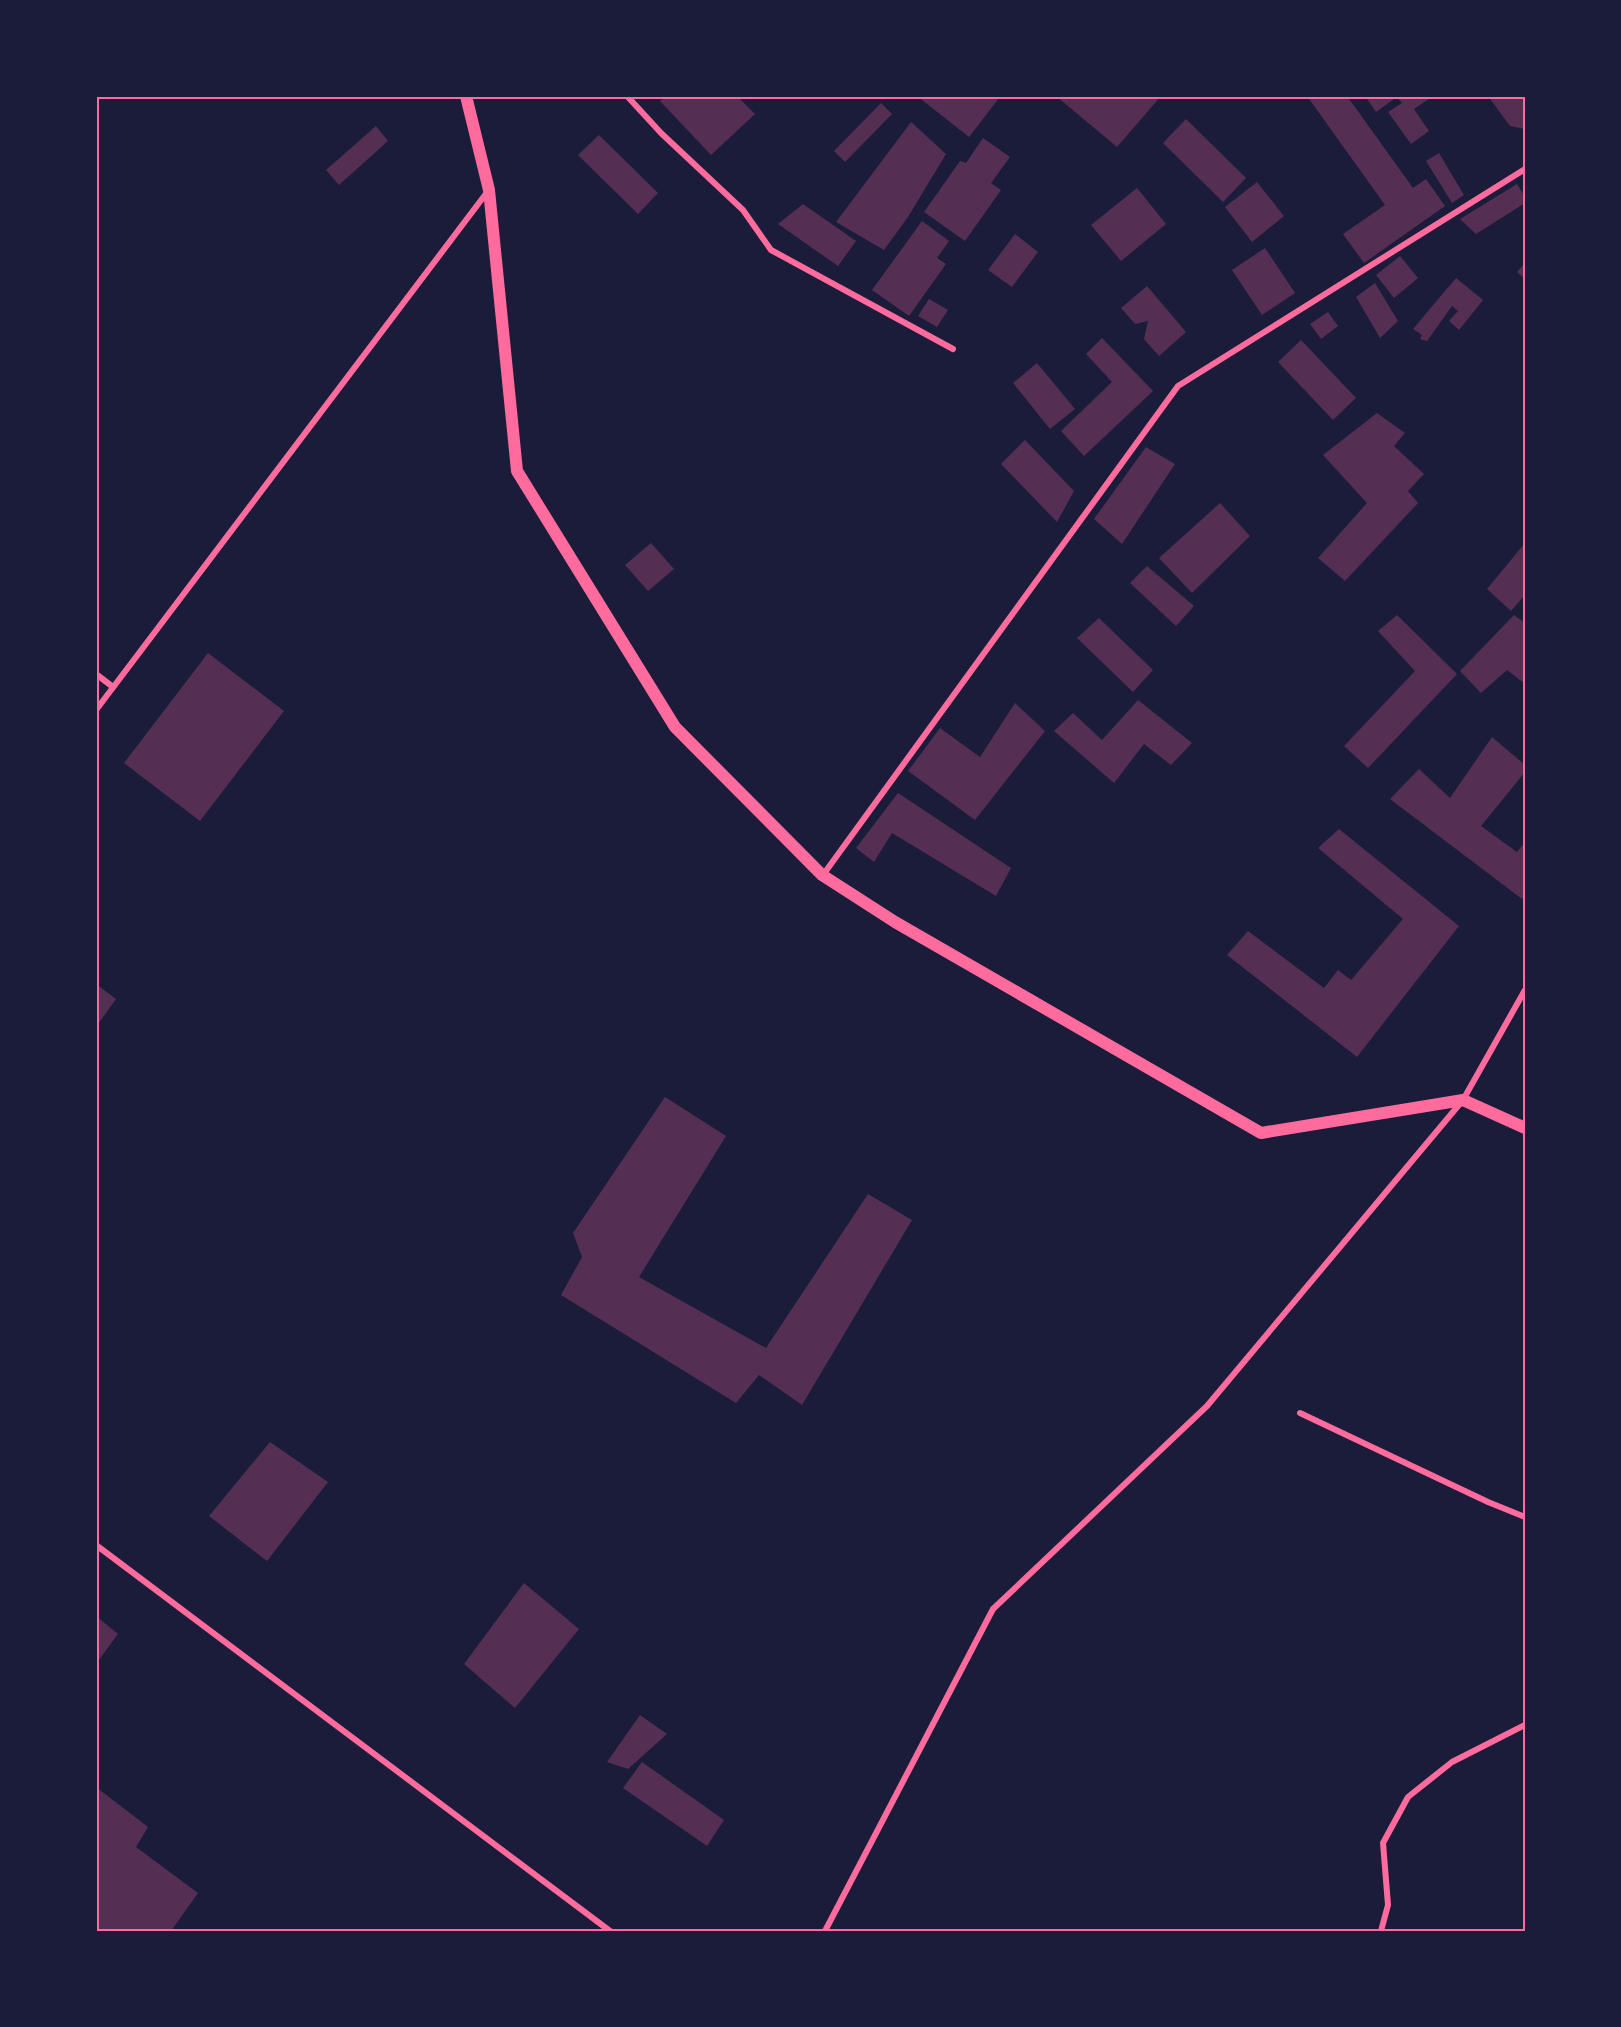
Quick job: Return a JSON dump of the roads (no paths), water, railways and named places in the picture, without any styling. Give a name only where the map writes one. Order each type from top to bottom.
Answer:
[{"type":"main road","points":[[466,96],[489,190],[518,471],[675,727],[822,875],[895,922],[1261,1133],[1463,1100],[1525,1128]]},
{"type":"street","points":[[627,96],[661,133],[743,210],[771,250],[953,349]]},
{"type":"street","points":[[822,875],[1178,386],[1525,168]]},
{"type":"street","points":[[96,710],[489,190]]},
{"type":"street","points":[[96,674],[113,687]]},
{"type":"street","points":[[825,1931],[993,1609],[1207,1406],[1463,1100],[1525,990]]},
{"type":"street","points":[[1300,1413],[1488,1502],[1525,1517]]},
{"type":"street","points":[[96,1545],[610,1931]]},
{"type":"street","points":[[1381,1931],[1388,1905],[1383,1843],[1408,1797],[1452,1762],[1525,1725]]}]
